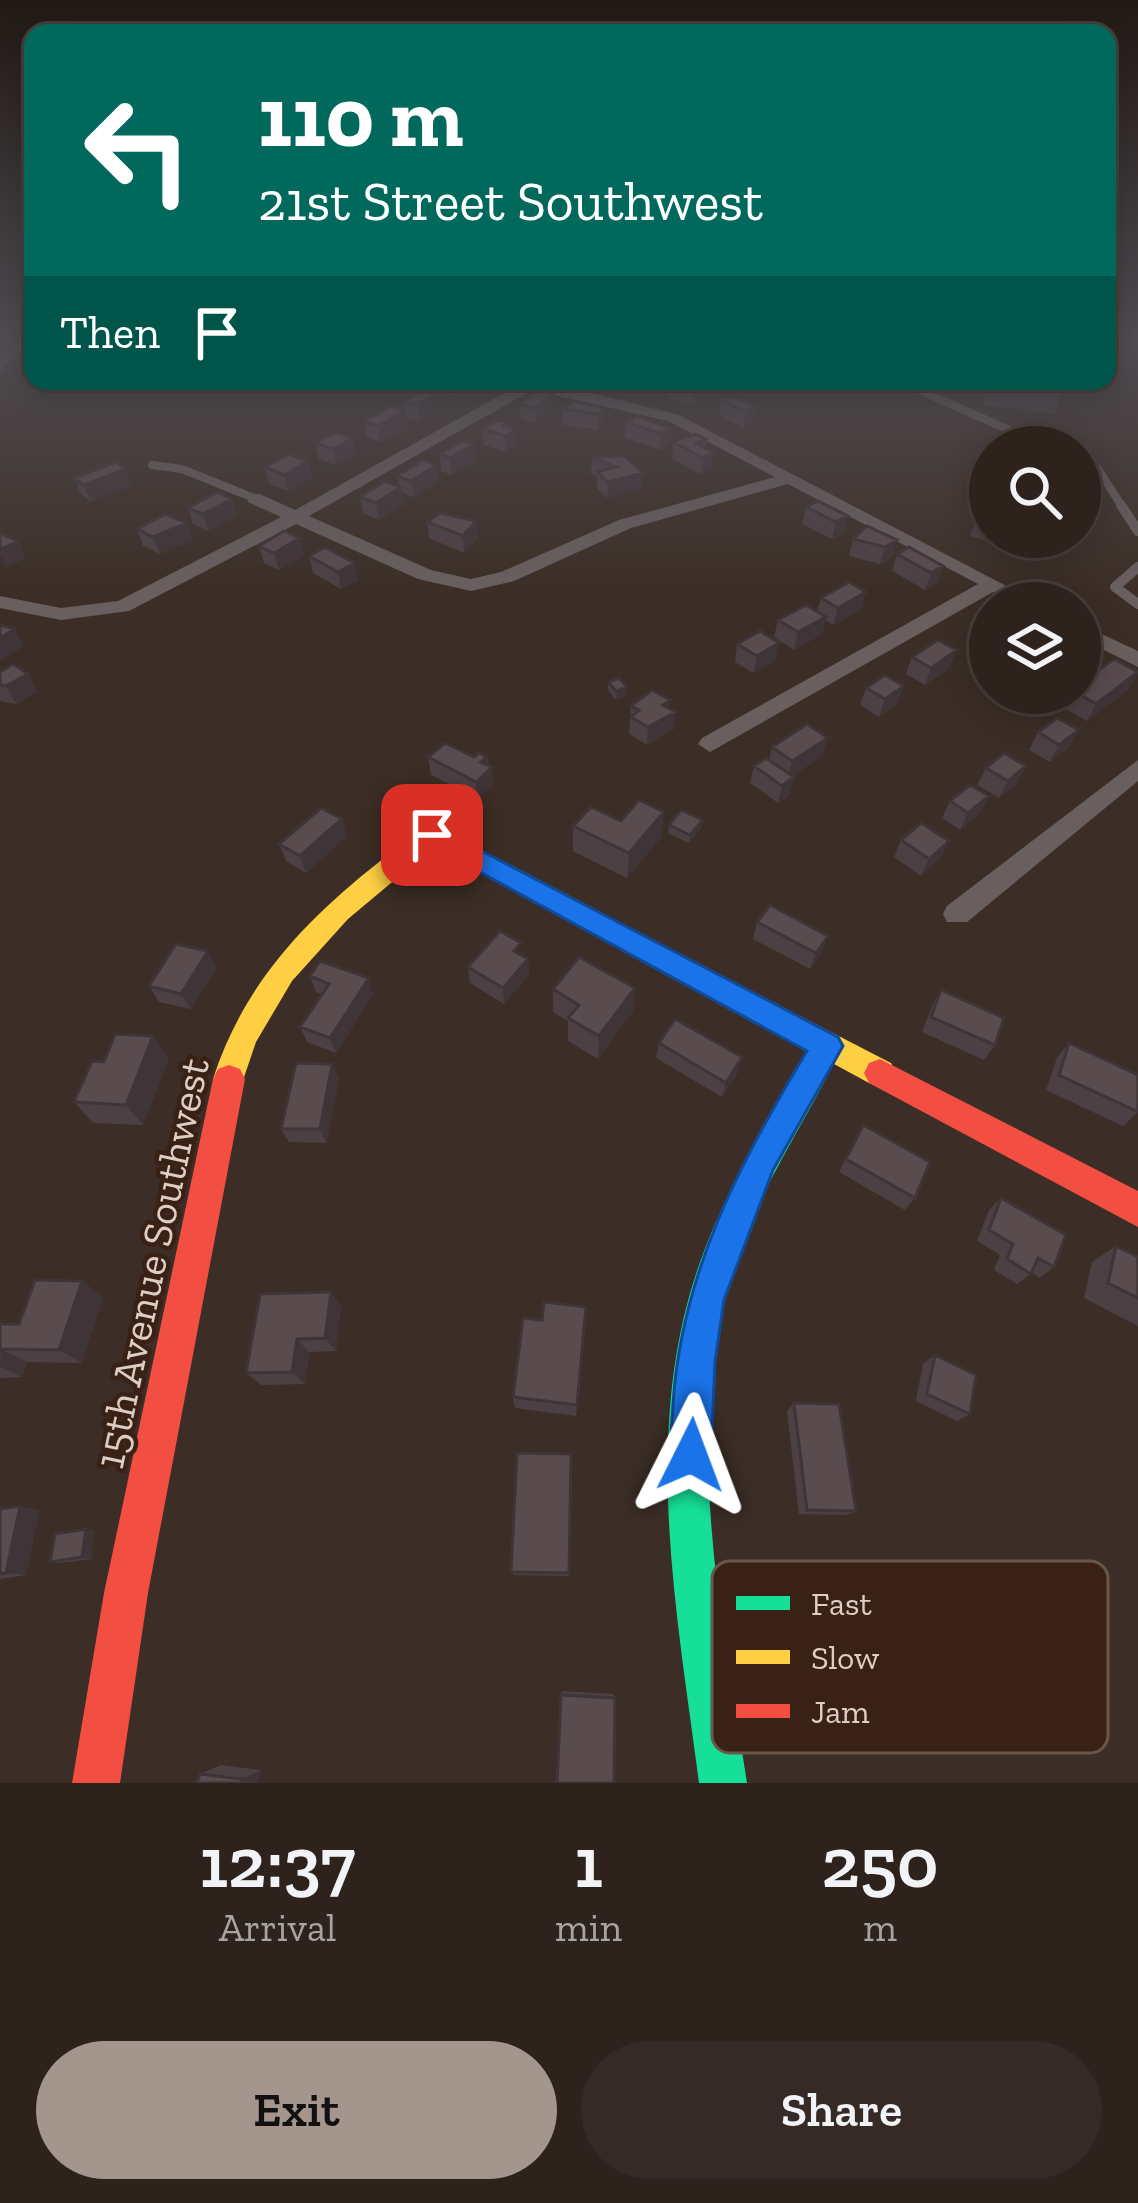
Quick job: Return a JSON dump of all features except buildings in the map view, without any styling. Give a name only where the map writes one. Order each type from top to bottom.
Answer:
[{"type":"street","points":[[0,602],[61,614],[106,611],[154,593],[298,516],[452,425]]},
{"type":"street","points":[[684,425],[988,582]]},
{"type":"street","points":[[254,498],[425,575],[470,585],[507,577],[626,524],[792,478]]},
{"type":"street","points":[[710,743],[969,597]]},
{"type":"street","points":[[1101,641],[1138,660]]},
{"type":"street","points":[[957,914],[1086,815],[1138,768]]},
{"type":"street","name":"15th Avenue Southwest","points":[[96,1783],[126,1593],[233,1061],[261,1003],[316,935],[432,835],[827,1046]]},
{"type":"street","points":[[712,1670],[691,1455],[695,1362],[706,1300],[759,1161],[827,1046],[1138,1210]]},
{"type":"street","points":[[720,1753],[723,1783]]},
{"type":"lane","points":[[152,465],[216,479],[254,498]]},
{"type":"lane","points":[[1101,475],[1138,531]]},
{"type":"lane","points":[[1138,567],[1115,587],[1138,604]]},
{"type":"traffic: fast","points":[[712,1704],[696,1589],[687,1458],[699,1328],[727,1237],[827,1046]]},
{"type":"traffic: fast","points":[[719,1753],[723,1783]]},
{"type":"traffic: slow","points":[[229,1079],[258,1006],[282,972],[339,911],[432,835],[880,1073]]},
{"type":"traffic: jam","points":[[880,1073],[1138,1210]]},
{"type":"traffic: jam","points":[[96,1783],[126,1593],[229,1079]]},
{"type":"route","points":[[432,835],[827,1046],[759,1161],[706,1300],[695,1362],[691,1455]]}]
